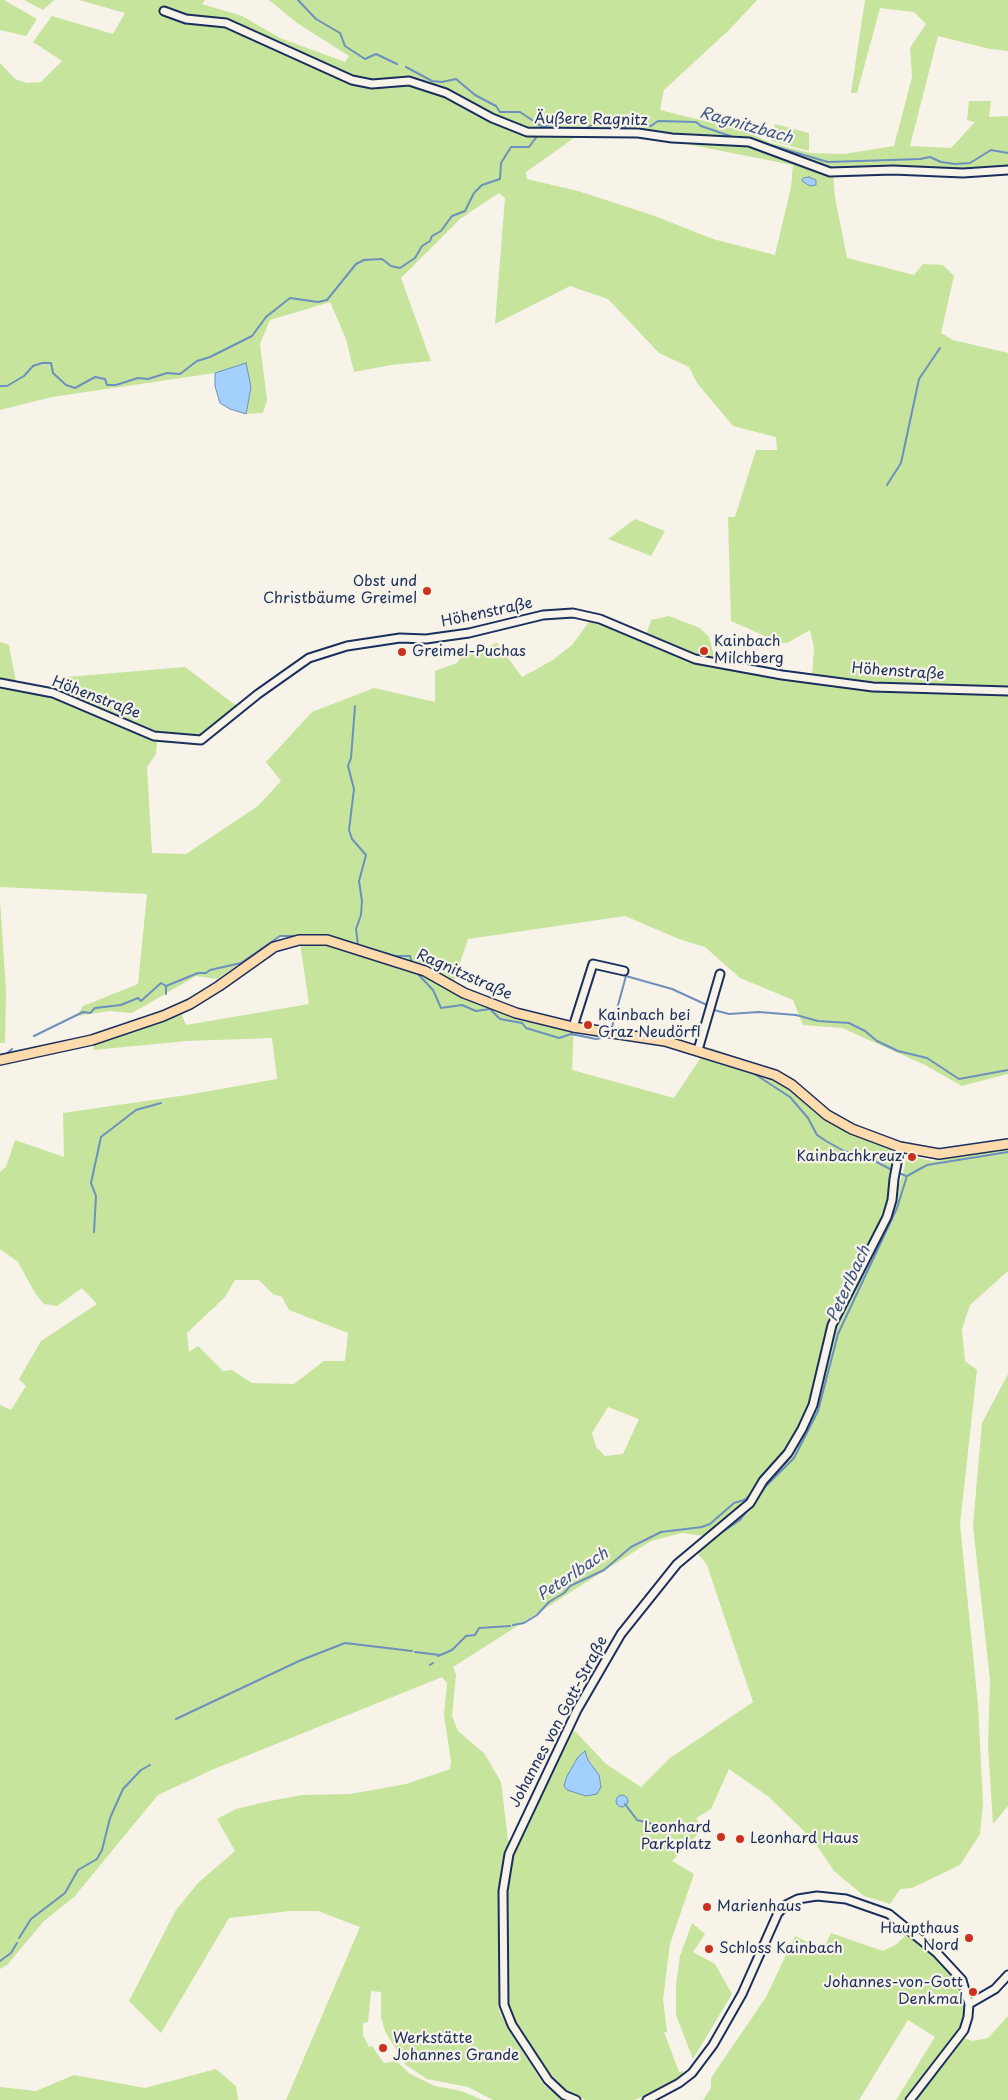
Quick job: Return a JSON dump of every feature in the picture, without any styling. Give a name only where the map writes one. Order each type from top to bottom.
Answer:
[{"type":"main road","name":"Ragnitzstraße","points":[[0,1060],[92,1040],[163,1016],[190,1004],[219,986],[274,947],[299,940],[328,940],[425,971],[464,993],[516,1013],[573,1028],[665,1041],[775,1075],[792,1085],[827,1114],[852,1129],[900,1147],[929,1153],[948,1154],[1008,1144]]},
{"type":"street","name":"Äußere Ragnitz","points":[[164,11],[186,19],[226,23],[352,80],[372,84],[409,81],[446,93],[519,130],[540,133],[638,133],[672,138],[749,142],[830,172],[893,170],[963,173],[1008,170]]},
{"type":"street","name":"Höhenstraße","points":[[0,683],[53,692],[154,736],[201,740],[258,694],[309,658],[347,646],[400,638],[426,639],[459,634],[543,615],[573,613],[600,619],[695,659],[758,671],[873,687],[1008,691]]},
{"type":"street","points":[[573,1028],[593,964],[624,970]]},
{"type":"street","points":[[698,1050],[720,974]]},
{"type":"street","name":"Johannes von Gott-Straße","points":[[576,2100],[564,2095],[548,2080],[512,2025],[504,2005],[503,1891],[508,1854],[577,1710],[621,1634],[677,1564],[699,1544],[733,1520],[750,1503],[762,1481],[788,1453],[802,1429],[813,1405],[832,1325],[890,1209],[900,1147]]},
{"type":"street","points":[[647,2100],[679,2083],[692,2073],[700,2062],[724,2027],[742,1994],[778,1913],[786,1905],[798,1899],[831,1896],[865,1904],[889,1914],[950,1966],[962,1980],[969,2004],[964,2030],[910,2100]]},
{"type":"street","points":[[969,2004],[995,1989],[1008,1975]]},
{"type":"green space","points":[[0,0],[4,0],[37,19],[26,36],[0,30]]},
{"type":"green space","points":[[24,0],[54,0],[43,10]]},
{"type":"green space","points":[[79,0],[205,0],[202,4],[242,16],[280,38],[345,62],[349,56],[297,23],[269,0],[757,0],[729,30],[664,90],[660,110],[745,131],[771,143],[810,153],[844,154],[894,146],[912,77],[910,48],[926,24],[914,12],[880,8],[857,93],[851,93],[865,0],[1008,0],[1008,51],[990,49],[938,36],[910,146],[951,148],[975,122],[967,120],[969,101],[991,101],[989,117],[1008,116],[1008,168],[833,174],[835,197],[847,258],[914,275],[923,264],[943,265],[954,276],[941,333],[953,340],[1008,353],[1008,1074],[962,1086],[925,1065],[842,1028],[803,1025],[793,1000],[740,978],[705,947],[679,939],[625,916],[468,939],[453,984],[524,1012],[574,1024],[572,1070],[674,1098],[700,1059],[711,1048],[760,1065],[788,1087],[890,1148],[894,1154],[888,1216],[907,1156],[933,1161],[1008,1149],[1008,1271],[970,1305],[962,1329],[965,1361],[977,1370],[960,1524],[978,1705],[983,1803],[980,1834],[960,1865],[912,1888],[900,1889],[890,1904],[864,1896],[834,1871],[813,1840],[769,1797],[729,1769],[711,1809],[696,1818],[703,1829],[672,1861],[694,1874],[670,1944],[663,1999],[667,2032],[664,2032],[679,2072],[683,2071],[683,2075],[662,2089],[634,2100],[586,2100],[562,2090],[527,2043],[504,2000],[497,2006],[508,2029],[544,2085],[564,2100],[493,2100],[468,2087],[427,2079],[406,2065],[397,2051],[385,2031],[381,2017],[381,1992],[371,1991],[368,2022],[363,2023],[363,2035],[369,2047],[372,2046],[384,2063],[396,2061],[410,2074],[435,2086],[461,2091],[483,2100],[286,2100],[360,1927],[318,1911],[290,1911],[229,1918],[161,2033],[129,2001],[176,1910],[198,1883],[235,1851],[217,1819],[236,1809],[270,1801],[302,1795],[349,1794],[373,1790],[406,1784],[450,1769],[451,1761],[444,1715],[447,1683],[442,1677],[214,1769],[158,1795],[74,1897],[44,1921],[7,1965],[0,1969],[0,1405],[11,1410],[26,1386],[19,1379],[41,1341],[97,1304],[82,1288],[57,1306],[44,1304],[35,1293],[18,1262],[0,1249],[0,1172],[6,1167],[15,1140],[64,1157],[63,1113],[187,1095],[277,1079],[272,1038],[187,1041],[93,1050],[98,1032],[178,1006],[186,1025],[309,1004],[299,936],[280,936],[217,979],[196,976],[132,1013],[109,1011],[77,1016],[83,1006],[138,984],[147,894],[0,887],[0,642],[9,645],[17,687],[35,694],[54,697],[67,677],[185,667],[242,710],[200,745],[157,742],[156,754],[147,767],[152,853],[186,854],[258,806],[281,781],[266,762],[312,712],[374,688],[435,702],[435,671],[457,663],[461,657],[497,643],[522,677],[553,660],[572,645],[595,614],[645,638],[651,620],[669,616],[700,628],[709,637],[715,660],[812,676],[814,648],[810,630],[787,643],[781,643],[731,621],[728,517],[735,517],[756,450],[777,450],[776,437],[733,426],[697,383],[689,367],[659,353],[608,299],[570,286],[495,324],[505,198],[499,193],[460,219],[401,278],[431,361],[391,365],[354,372],[346,339],[330,302],[270,320],[260,344],[267,400],[263,413],[246,414],[251,387],[246,363],[215,373],[52,397],[0,410],[0,63],[15,79],[27,83],[41,82],[62,61],[33,42],[52,16],[113,34],[125,13]],"holes":[[[584,131],[645,136],[793,165],[791,187],[775,255],[713,239],[652,215],[578,191],[527,179],[526,172]],[[235,1280],[259,1280],[273,1294],[282,1297],[289,1310],[348,1333],[345,1361],[324,1361],[294,1384],[252,1383],[232,1370],[223,1371],[198,1346],[189,1352],[187,1333],[225,1297]],[[608,1407],[639,1419],[623,1454],[605,1456],[596,1447],[592,1433]],[[745,1503],[752,1509],[721,1533],[702,1542],[698,1554],[707,1565],[753,1702],[670,1758],[641,1787],[606,1764],[574,1730],[514,1846],[508,1840],[501,1782],[484,1753],[458,1731],[452,1716],[456,1675],[453,1667],[651,1541],[682,1533],[704,1536],[732,1516]],[[587,1754],[588,1760],[593,1765],[567,1790]]]},
{"type":"green space","points":[[775,124],[809,133],[809,151],[771,141]]},
{"type":"green space","points":[[635,519],[665,531],[651,556],[608,539]]},
{"type":"green space","points":[[0,900],[6,992],[5,1043],[0,1043]]},
{"type":"green space","points":[[1008,1374],[1008,1806],[993,1824],[988,1746],[990,1680],[973,1526],[982,1423]]},
{"type":"green space","points":[[692,1923],[705,1934],[693,1952],[715,1964],[732,1994],[693,2059],[676,2015],[676,1985],[680,1956]]},
{"type":"green space","points":[[902,1927],[941,1962],[959,1984],[965,2004],[965,2012],[959,2032],[904,2100],[896,2100],[935,2037],[908,2020],[859,2100],[703,2100],[711,2088],[711,2078],[766,1997],[795,1936],[823,1950],[831,1933],[883,1951],[897,1944],[905,1936],[900,1928]]},
{"type":"green space","points":[[1008,2016],[1008,2100],[914,2100],[951,2056],[962,2037],[972,2041],[988,2038]]},
{"type":"green space","points":[[216,2069],[236,2086],[238,2100],[0,2100],[0,2087],[36,2091],[74,2075],[145,2088]]},
{"type":"water","points":[[809,177],[816,180],[816,185],[810,186],[802,181],[803,178]]},
{"type":"water","points":[[246,363],[251,387],[246,414],[230,409],[220,403],[215,386],[215,373]]},
{"type":"water","points":[[585,1751],[588,1760],[599,1775],[601,1787],[597,1794],[586,1796],[567,1790],[564,1786],[567,1776],[578,1757]]},
{"type":"water","points":[[620,1795],[624,1795],[628,1801],[624,1807],[620,1807],[616,1803],[616,1799]]},
{"type":"waterway","name":"Ragnitzbach","points":[[298,0],[316,19],[340,33],[345,46],[365,59],[376,54],[397,64]]},
{"type":"waterway","name":"Ragnitzbach","points":[[406,67],[432,81],[442,82],[456,79],[475,95],[496,106],[500,112],[520,112],[541,126],[554,125],[564,129]]},
{"type":"waterway","name":"Ragnitzbach","points":[[584,130],[598,121],[625,127],[641,123],[651,126],[658,121],[696,122],[701,126],[736,138]]},
{"type":"waterway","name":"Ragnitzbach","points":[[543,129],[546,125]]},
{"type":"waterway","points":[[0,386],[7,386],[24,376],[33,366],[42,363],[51,363],[53,373],[66,385],[75,388],[95,377],[105,379],[107,385],[116,385],[138,378],[148,379],[167,373],[180,374],[197,361],[210,357],[252,336],[266,317],[290,298],[318,302],[327,300],[356,264],[364,260],[382,259],[391,266],[400,268],[415,258],[422,246],[430,241],[432,236],[441,231],[452,216],[465,211],[474,193],[482,185],[500,179],[501,163],[511,147],[529,147],[538,135]]},
{"type":"waterway","name":"Ragnitzbach","points":[[756,141],[828,162],[920,159],[930,157],[941,162],[955,164],[970,163],[991,150],[1008,153]]},
{"type":"waterway","points":[[887,485],[901,463],[919,379],[940,348]]},
{"type":"waterway","points":[[355,706],[351,758],[348,766],[354,789],[349,830],[352,839],[366,855],[359,881],[362,901],[361,915],[356,929],[358,945]]},
{"type":"waterway","points":[[34,1036],[83,1012],[90,1013],[95,1008],[121,1005],[138,998],[141,1001],[161,983],[166,986],[198,973],[206,973],[210,970],[241,963],[280,936],[298,936]]},
{"type":"waterway","points":[[328,936],[395,956],[410,956],[412,963]]},
{"type":"waterway","points":[[417,973],[433,990],[441,1008],[462,1005],[476,1011],[490,1009],[500,1019],[522,1023],[526,1028],[559,1038],[571,1034],[596,1039],[607,1037]]},
{"type":"waterway","points":[[612,1027],[626,976],[672,989],[707,1005]]},
{"type":"waterway","points":[[166,986],[166,994]]},
{"type":"waterway","points":[[714,1010],[729,1014],[759,1012],[796,1015],[818,1021],[849,1023],[865,1031],[877,1041],[898,1051],[927,1058],[959,1079],[1008,1070]]},
{"type":"waterway","points":[[5,1055],[12,1049]]},
{"type":"waterway","points":[[750,1071],[790,1097],[808,1118],[817,1135],[844,1151],[873,1160],[892,1170]]},
{"type":"waterway","points":[[94,1232],[96,1196],[91,1183],[101,1137],[136,1110],[161,1103]]},
{"type":"waterway","name":"Peterlbach","points":[[762,1490],[794,1458],[818,1411],[838,1334],[897,1208],[907,1176],[927,1165],[1008,1152]]},
{"type":"waterway","points":[[899,1173],[906,1176]]},
{"type":"waterway","points":[[718,1535],[740,1520],[764,1489]]},
{"type":"waterway","name":"Peterlbach","points":[[513,1625],[524,1623],[537,1615],[549,1602],[564,1593],[570,1586],[604,1570],[631,1547],[661,1532],[702,1527],[710,1524],[734,1503],[744,1500],[752,1494]]},
{"type":"waterway","name":"Peterlbach","points":[[438,1656],[452,1650],[466,1636],[475,1635],[479,1628],[510,1626]]},
{"type":"waterway","points":[[616,1649],[627,1632]]},
{"type":"waterway","points":[[176,1719],[299,1661],[345,1643],[412,1651]]},
{"type":"waterway","points":[[415,1652],[440,1655]]},
{"type":"waterway","points":[[589,1697],[601,1675]]},
{"type":"waterway","points":[[578,1716],[586,1701]]},
{"type":"waterway","name":"Peterlbach","points":[[19,1938],[31,1919],[65,1893],[78,1870],[97,1859],[102,1850],[110,1818],[123,1789],[141,1770],[150,1765]]},
{"type":"waterway","points":[[625,1804],[637,1820],[668,1828]]},
{"type":"waterway","name":"Peterlbach","points":[[0,1961],[11,1953],[17,1943]]},
{"type":"place","name":"Obst und Christbäume Greimel","points":[[427,591]]},
{"type":"place","name":"Kainbach Milchberg","points":[[704,651]]},
{"type":"place","name":"Greimel-Puchas","points":[[402,652]]},
{"type":"place","name":"Kainbach bei Graz Neudörfl","points":[[588,1025]]},
{"type":"place","name":"Kainbachkreuz","points":[[912,1157]]},
{"type":"place","name":"Leonhard Parkplatz","points":[[721,1837]]},
{"type":"place","name":"Leonhard Haus","points":[[740,1839]]},
{"type":"place","name":"Marienhaus","points":[[707,1907]]},
{"type":"place","name":"Haupthaus Nord","points":[[969,1938]]},
{"type":"place","name":"Schloss Kainbach","points":[[709,1949]]},
{"type":"place","name":"Johannes-von-Gott Denkmal","points":[[973,1992]]},
{"type":"place","name":"Werkstätte Johannes Grande","points":[[383,2048]]}]
